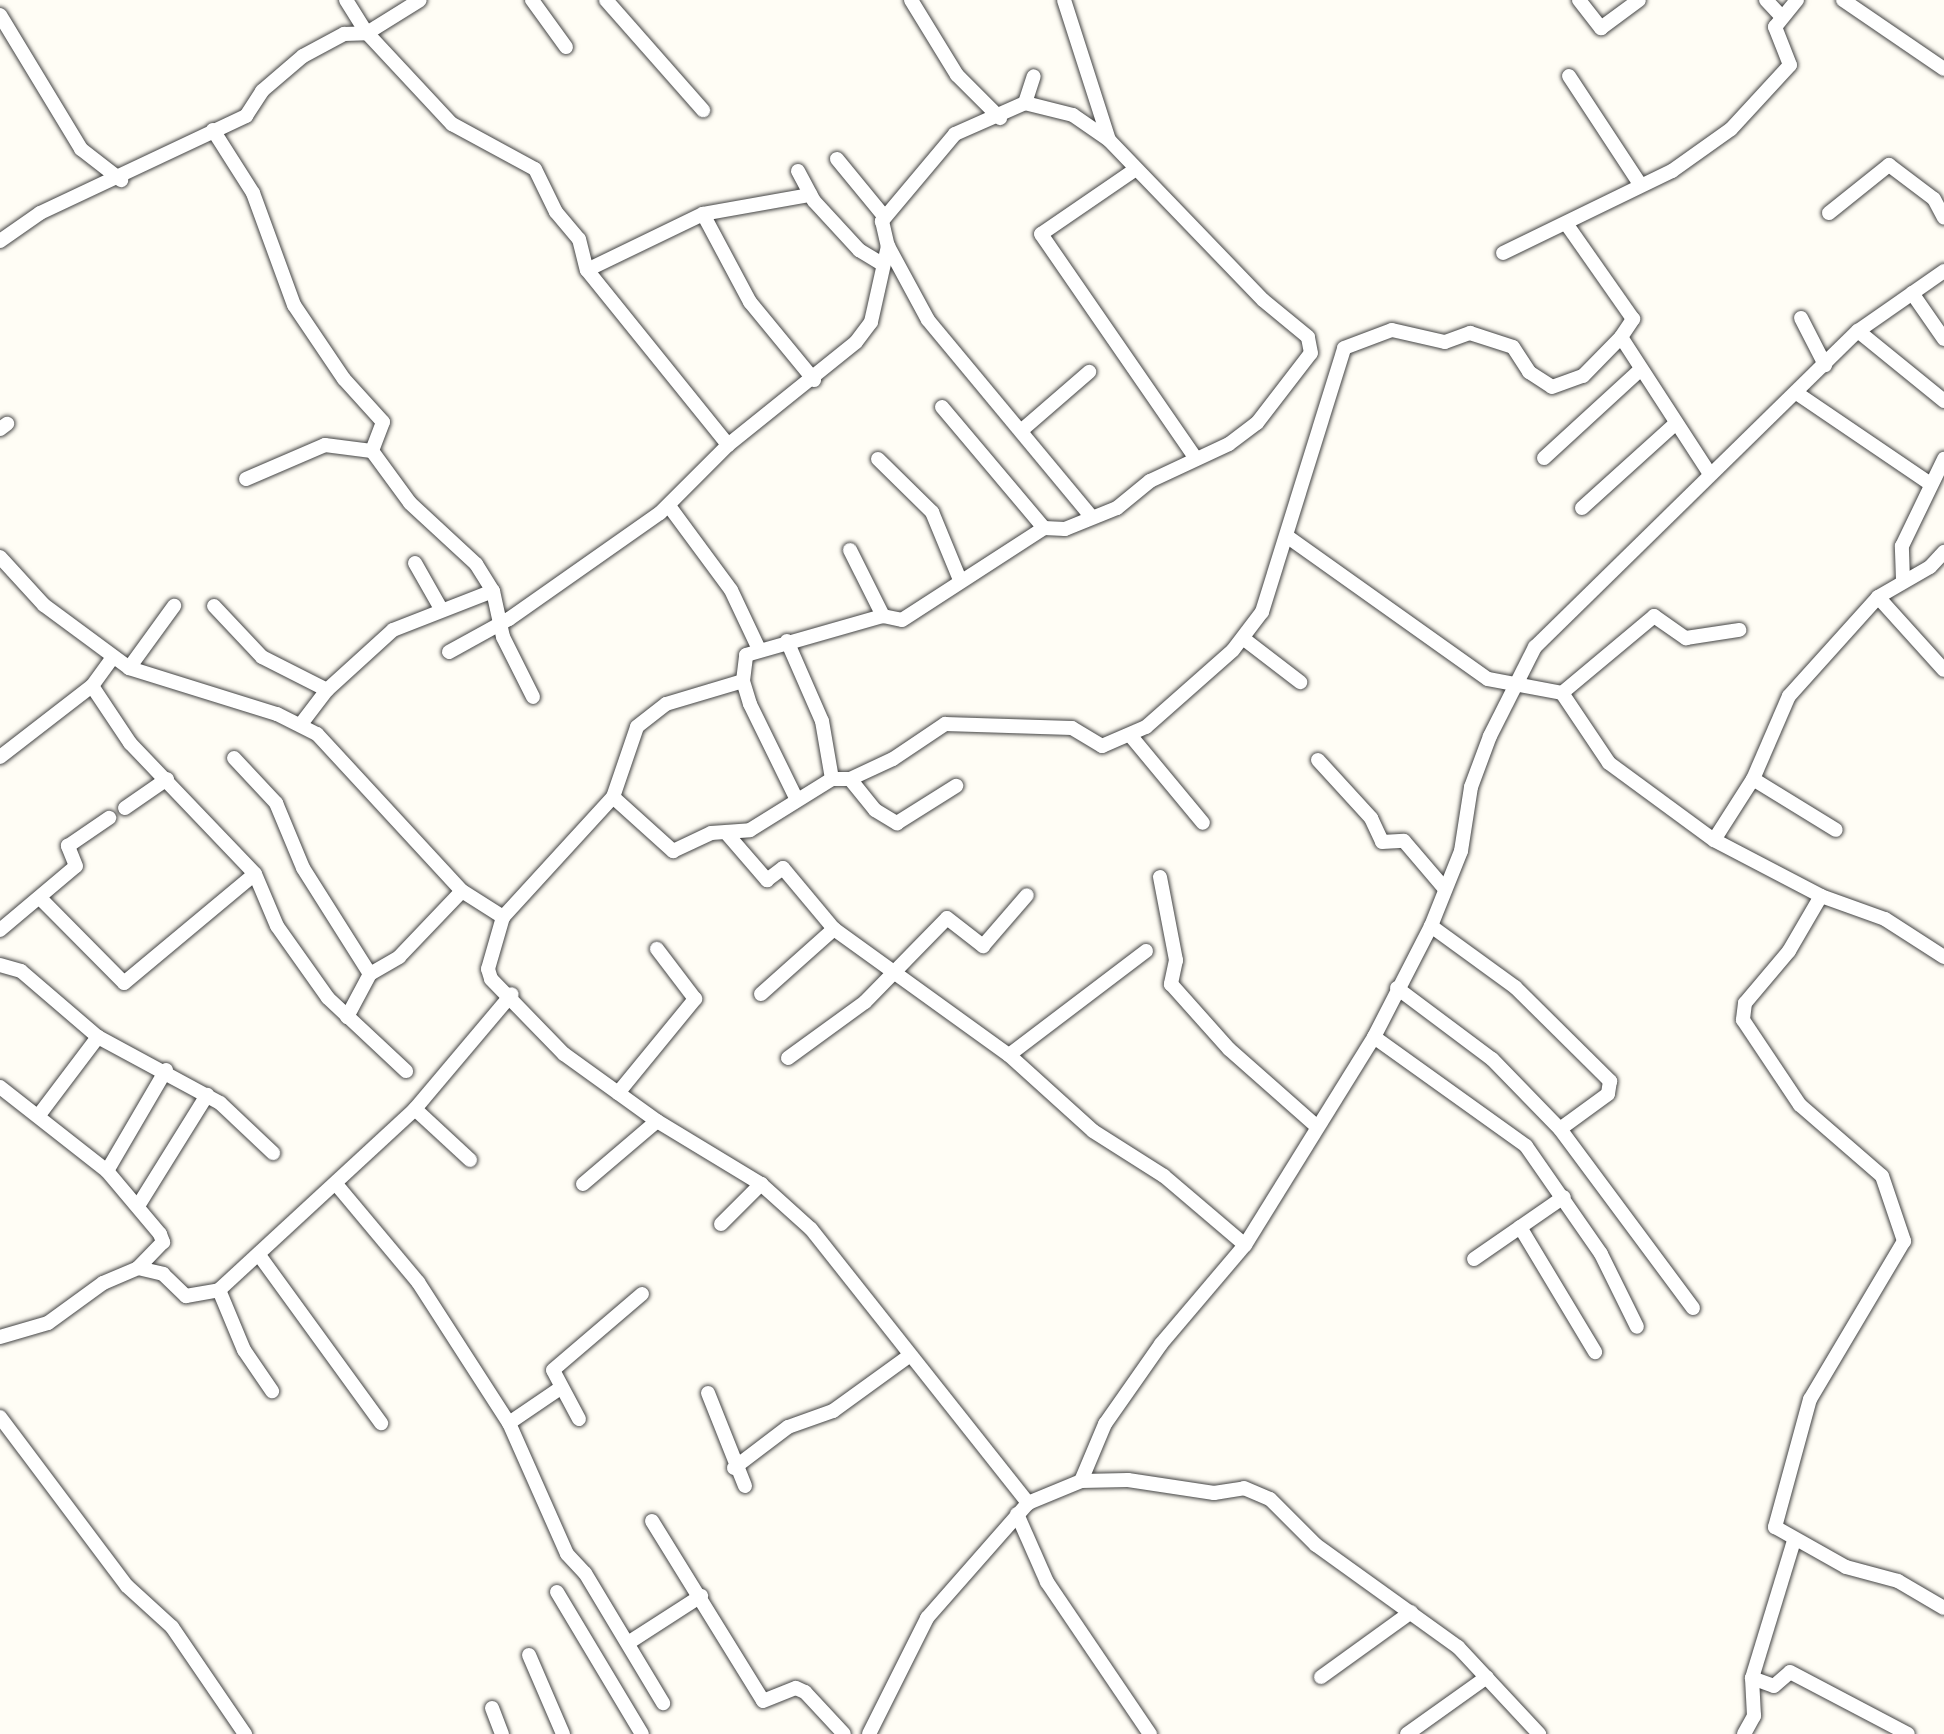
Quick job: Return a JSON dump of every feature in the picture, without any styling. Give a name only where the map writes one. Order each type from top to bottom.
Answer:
[{"type":"street","points":[[346,0],[366,33],[452,124],[535,169],[556,212],[579,239],[587,270],[728,444]]},
{"type":"street","points":[[0,241],[40,213],[121,180],[213,130],[246,116],[262,91],[303,56],[344,34],[366,33],[420,0]]},
{"type":"street","points":[[533,0],[566,47]]},
{"type":"street","points":[[606,0],[703,110]]},
{"type":"street","points":[[911,0],[957,75],[1000,118]]},
{"type":"street","points":[[1064,0],[1109,140]]},
{"type":"street","points":[[1579,0],[1601,27],[1639,0]]},
{"type":"street","points":[[1766,0],[1782,17]]},
{"type":"street","points":[[1503,253],[1567,226],[1640,184],[1672,171],[1731,129],[1782,78],[1790,65],[1775,27],[1797,0]]},
{"type":"street","points":[[1843,0],[1944,69]]},
{"type":"street","points":[[0,15],[81,149],[121,180]]},
{"type":"street","points":[[883,215],[955,134],[1000,118],[1025,103],[1034,76]]},
{"type":"street","points":[[1569,76],[1640,184]]},
{"type":"street","points":[[796,799],[743,681],[746,654],[758,647],[883,616],[902,620],[1044,528],[1065,529],[1091,516],[1117,508],[1150,481],[1229,444],[1284,393],[1311,353],[1308,337],[1263,300],[1109,140],[1073,115],[1025,103]]},
{"type":"street","points":[[213,130],[253,192],[294,304],[344,379],[383,422],[372,451]]},
{"type":"street","points":[[838,159],[883,215],[888,246],[928,320],[1091,516]]},
{"type":"street","points":[[1829,213],[1889,165],[1934,199],[1944,218]]},
{"type":"street","points":[[1136,169],[1041,234],[1196,459]]},
{"type":"street","points":[[799,171],[810,195],[859,250],[882,264]]},
{"type":"street","points":[[587,270],[703,214],[810,195]]},
{"type":"street","points":[[703,214],[750,302],[814,380]]},
{"type":"street","points":[[613,797],[668,852],[711,833],[728,835],[750,830],[832,779],[850,779],[945,724],[1072,728],[1102,746],[1130,735],[1244,639],[1262,612],[1344,348],[1392,330],[1445,342],[1470,333],[1513,347],[1529,372],[1552,387],[1583,376],[1621,337],[1633,319],[1567,226]]},
{"type":"street","points":[[449,652],[499,624],[669,506],[728,444],[814,380],[871,322],[888,246]]},
{"type":"street","points":[[1081,1481],[1104,1424],[1161,1343],[1245,1245],[1316,1126],[1374,1037],[1431,926],[1461,851],[1471,787],[1535,647],[1587,590],[1798,394],[1858,331],[1944,271]]},
{"type":"street","points":[[1912,293],[1944,339]]},
{"type":"street","points":[[1801,318],[1825,365]]},
{"type":"street","points":[[1858,331],[1944,401]]},
{"type":"street","points":[[1621,337],[1638,372],[1710,474]]},
{"type":"street","points":[[1022,430],[1089,372]]},
{"type":"street","points":[[1544,458],[1638,372]]},
{"type":"street","points":[[1798,394],[1928,483]]},
{"type":"street","points":[[942,407],[1044,528]]},
{"type":"street","points":[[1582,508],[1676,424]]},
{"type":"street","points":[[246,479],[325,445],[372,451],[410,503],[457,542],[493,591],[499,624],[533,697]]},
{"type":"street","points":[[878,459],[932,512],[960,580]]},
{"type":"street","points":[[1903,580],[1902,546],[1928,483],[1944,459]]},
{"type":"street","points":[[669,506],[716,566],[758,647]]},
{"type":"street","points":[[1287,537],[1467,666],[1516,685],[1562,693],[1609,763],[1714,841],[1821,896],[1885,919],[1944,957]]},
{"type":"street","points":[[850,550],[883,616]]},
{"type":"street","points":[[1714,841],[1754,779],[1789,696],[1878,597],[1903,580],[1930,567],[1944,552]]},
{"type":"street","points":[[0,557],[44,605],[129,668],[301,724],[462,891],[503,917]]},
{"type":"street","points":[[415,563],[440,607]]},
{"type":"street","points":[[301,724],[327,690],[393,630],[440,607],[493,591]]},
{"type":"street","points":[[1878,597],[1944,670]]},
{"type":"street","points":[[129,668],[174,606]]},
{"type":"street","points":[[214,606],[262,657],[327,690]]},
{"type":"street","points":[[1562,693],[1654,616],[1686,638],[1739,630]]},
{"type":"street","points":[[1244,639],[1300,682]]},
{"type":"street","points":[[787,641],[822,721],[832,779]]},
{"type":"street","points":[[0,757],[92,685],[112,658]]},
{"type":"street","points":[[743,681],[666,704],[637,727],[613,797],[503,917],[488,969],[564,1054],[657,1121],[761,1184],[811,1228],[909,1356],[1028,1503]]},
{"type":"street","points":[[92,685],[130,743],[255,874],[277,926],[347,1017],[406,1071]]},
{"type":"street","points":[[1130,735],[1203,823]]},
{"type":"street","points":[[234,758],[276,803],[303,868],[370,974]]},
{"type":"street","points":[[1318,760],[1371,818],[1382,842],[1405,841],[1445,889]]},
{"type":"street","points":[[125,808],[167,779]]},
{"type":"street","points":[[850,779],[875,810],[897,823],[956,786]]},
{"type":"street","points":[[1754,779],[1836,830]]},
{"type":"street","points":[[0,930],[41,899],[78,863],[68,846],[109,818]]},
{"type":"street","points":[[728,835],[767,880],[783,868],[834,929],[1009,1055],[1093,1131],[1164,1176],[1245,1245]]},
{"type":"street","points":[[41,899],[124,983],[255,874]]},
{"type":"street","points":[[1160,877],[1176,960],[1171,985],[1229,1049],[1316,1126]]},
{"type":"street","points":[[347,1017],[370,974],[399,957],[462,891]]},
{"type":"street","points":[[788,1058],[865,1002],[891,971],[948,918],[985,945],[1027,895]]},
{"type":"street","points":[[1821,896],[1789,951],[1745,1003],[1743,1020],[1800,1105],[1882,1176],[1905,1241],[1810,1399],[1797,1464],[1774,1521],[1794,1541],[1846,1567],[1898,1581],[1944,1608]]},
{"type":"street","points":[[1431,926],[1515,987],[1610,1081],[1612,1090],[1560,1129]]},
{"type":"street","points":[[761,994],[834,929]]},
{"type":"street","points":[[618,1093],[695,999],[657,948]]},
{"type":"street","points":[[1009,1055],[1146,951]]},
{"type":"street","points":[[0,965],[16,967],[98,1037],[166,1070],[207,1094],[272,1153]]},
{"type":"street","points":[[1397,988],[1492,1059],[1560,1129],[1693,1308]]},
{"type":"street","points":[[138,1268],[163,1274],[186,1297],[219,1290],[415,1109],[512,994]]},
{"type":"street","points":[[39,1115],[98,1037]]},
{"type":"street","points":[[1374,1037],[1526,1146],[1564,1197],[1637,1327]]},
{"type":"street","points":[[107,1171],[166,1070]]},
{"type":"street","points":[[0,1087],[107,1171],[138,1206],[163,1242],[138,1268],[103,1283],[42,1326],[0,1336]]},
{"type":"street","points":[[138,1206],[207,1094]]},
{"type":"street","points":[[415,1109],[470,1160]]},
{"type":"street","points":[[583,1184],[657,1121]]},
{"type":"street","points":[[335,1184],[418,1282],[509,1423],[567,1554],[628,1643],[663,1703]]},
{"type":"street","points":[[722,1224],[761,1184]]},
{"type":"street","points":[[1474,1259],[1564,1197]]},
{"type":"street","points":[[1520,1227],[1595,1352]]},
{"type":"street","points":[[258,1255],[381,1423]]},
{"type":"street","points":[[219,1290],[244,1350],[272,1391]]},
{"type":"street","points":[[579,1419],[559,1389],[553,1370],[642,1294]]},
{"type":"street","points":[[734,1468],[788,1427],[833,1411],[909,1356]]},
{"type":"street","points":[[509,1423],[559,1389]]},
{"type":"street","points":[[709,1393],[734,1468],[745,1486]]},
{"type":"street","points":[[0,1417],[127,1586],[172,1627],[245,1734]]},
{"type":"street","points":[[875,1732],[928,1618],[1028,1503],[1081,1481],[1128,1480],[1214,1493],[1244,1488],[1270,1499],[1316,1545],[1412,1612],[1487,1677],[1539,1734]]},
{"type":"street","points":[[1017,1514],[1047,1582],[1150,1734]]},
{"type":"street","points":[[652,1521],[701,1596],[763,1702],[796,1688],[805,1692],[844,1734]]},
{"type":"street","points":[[1744,1734],[1754,1716],[1752,1678],[1794,1541]]},
{"type":"street","points":[[557,1592],[642,1734]]},
{"type":"street","points":[[628,1643],[701,1596]]},
{"type":"street","points":[[1321,1677],[1412,1612]]},
{"type":"street","points":[[528,1655],[563,1734]]},
{"type":"street","points":[[1752,1678],[1774,1686],[1790,1672],[1908,1734]]},
{"type":"street","points":[[1407,1734],[1487,1677]]},
{"type":"street","points":[[492,1708],[502,1734]]}]
